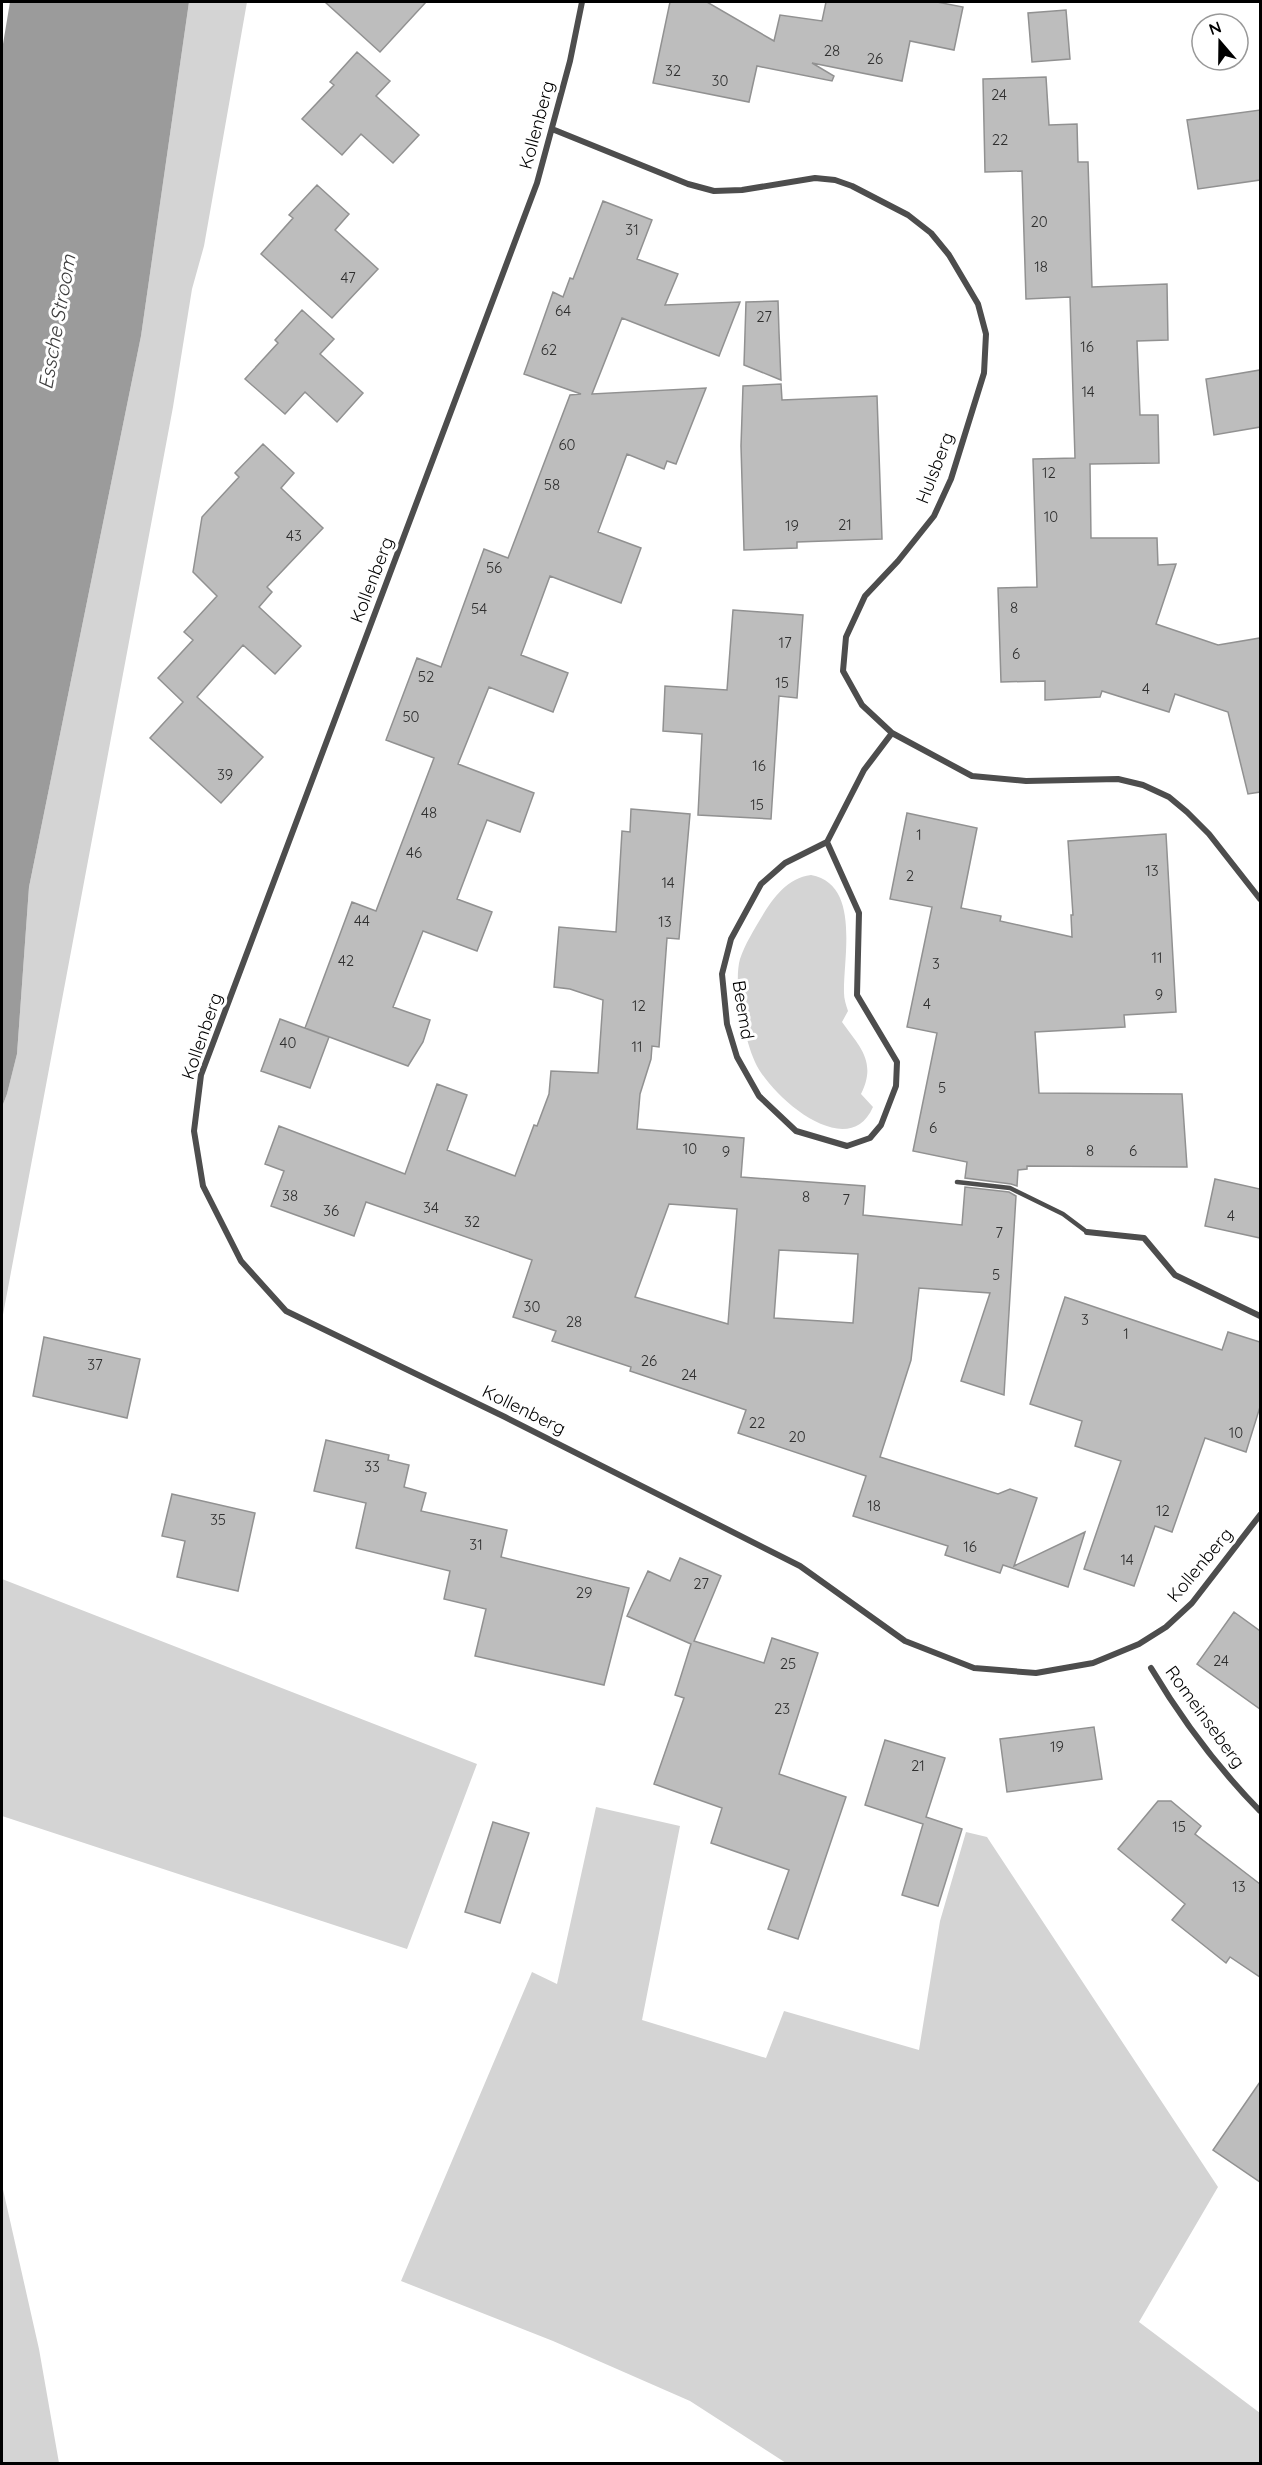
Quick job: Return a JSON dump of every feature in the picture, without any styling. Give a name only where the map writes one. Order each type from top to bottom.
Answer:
[{"type":"street","name":"Kollenberg","points":[[582,2],[570,61],[537,183],[201,1075],[194,1131],[203,1185],[241,1262],[285,1311],[505,1417],[800,1566],[905,1641],[974,1668],[1036,1673],[1093,1664],[1139,1644],[1166,1627],[1191,1603],[1260,1515]]},
{"type":"street","name":"Hulsberg","points":[[552,129],[688,184],[714,191],[742,190],[815,178],[835,180],[852,186],[908,215],[931,233],[949,255],[978,304],[986,334],[984,373],[951,479],[934,516],[898,561],[865,596],[846,637],[843,671],[861,705],[892,733],[972,776],[1026,781],[1118,779],[1143,785],[1169,797],[1209,834],[1260,899]]},
{"type":"street","points":[[827,842],[864,770],[892,733]]},
{"type":"street","name":"Beemd","points":[[827,842],[859,913],[857,995],[897,1062],[896,1086],[881,1125],[870,1138],[848,1146],[796,1131],[759,1096],[737,1057],[727,1024],[722,974],[731,939],[761,884],[785,863],[827,842]]},
{"type":"street","points":[[1087,1232],[1144,1238],[1175,1275],[1260,1316]]},
{"type":"street","name":"Romeinseberg","points":[[1151,1668],[1174,1706],[1213,1758],[1260,1811]]},
{"type":"lane","points":[[957,1182],[1010,1188],[1063,1214],[1087,1232]]},
{"type":"shaded area","points":[[189,2],[247,2],[204,246],[192,289],[173,407],[2,1320],[2,1107],[17,1054],[29,887],[141,336]]},
{"type":"shaded area","points":[[811,875],[827,881],[837,892],[843,907],[846,924],[844,995],[848,1011],[842,1022],[864,1055],[867,1073],[861,1094],[873,1107],[861,1123],[846,1129],[829,1127],[810,1119],[776,1091],[755,1062],[741,1011],[738,970],[747,943],[776,896],[795,880]]},
{"type":"shaded area","points":[[2,1579],[477,1764],[407,1949],[2,1816]]},
{"type":"shaded area","points":[[596,1807],[680,1826],[642,2020],[766,2058],[784,2011],[919,2050],[940,1921],[966,1832],[987,1837],[1218,2187],[1139,2322],[1260,2413],[1260,2463],[786,2463],[690,2401],[553,2341],[401,2281],[532,1972],[557,1984]]},
{"type":"shaded area","points":[[2,2185],[39,2349],[59,2463],[2,2463]]},
{"type":"water","name":"Essche Stroom","points":[[10,2],[189,2],[141,336],[29,887],[17,1054],[2,1107],[2,50]]},
{"type":"building","points":[[325,2],[426,2],[380,52]]},
{"type":"building","points":[[670,2],[707,2],[774,41],[780,15],[822,21],[826,2],[937,2],[963,7],[954,50],[910,41],[902,81],[812,63],[834,76],[832,81],[757,66],[749,102],[653,83]]},
{"type":"building","points":[[1066,10],[1070,59],[1032,62],[1028,13]]},
{"type":"building","points":[[357,52],[390,81],[376,96],[419,135],[393,163],[361,134],[342,155],[302,119],[334,85],[330,82]]},
{"type":"building","points":[[1046,77],[1049,125],[1077,124],[1078,162],[1088,162],[1092,287],[1167,284],[1168,340],[1137,341],[1140,415],[1158,415],[1159,463],[1090,464],[1091,538],[1157,538],[1158,565],[1176,564],[1156,624],[1218,645],[1260,638],[1260,792],[1248,794],[1228,712],[1175,694],[1169,712],[1102,691],[1100,697],[1045,700],[1045,681],[1001,682],[998,588],[1037,587],[1033,459],[1075,458],[1070,297],[1026,299],[1022,171],[985,172],[983,79]]},
{"type":"building","points":[[1260,110],[1260,180],[1198,189],[1187,120]]},
{"type":"building","points":[[317,185],[349,214],[335,230],[378,269],[332,318],[261,254],[293,218],[289,215]]},
{"type":"building","points":[[603,201],[652,220],[637,259],[678,274],[665,305],[740,302],[719,356],[622,318],[592,394],[706,388],[676,464],[667,461],[664,469],[627,454],[598,532],[641,548],[621,603],[550,576],[521,655],[568,673],[553,712],[489,687],[458,764],[534,793],[520,832],[487,820],[457,899],[492,912],[477,951],[423,931],[393,1007],[430,1020],[423,1042],[408,1066],[305,1028],[352,902],[376,911],[434,758],[386,740],[417,658],[441,667],[484,549],[508,558],[570,395],[581,394],[524,374],[553,292],[563,297],[570,278],[573,279]]},
{"type":"building","points":[[778,301],[781,380],[744,365],[746,302]]},
{"type":"building","points":[[302,310],[334,339],[320,354],[363,393],[337,422],[305,392],[285,414],[245,379],[278,343],[275,340]]},
{"type":"building","points":[[1260,370],[1260,427],[1214,435],[1206,379]]},
{"type":"building","points":[[781,384],[782,400],[877,396],[882,539],[797,542],[797,548],[744,550],[741,446],[743,386]]},
{"type":"building","points":[[263,444],[294,473],[281,488],[323,528],[267,587],[272,592],[259,607],[301,646],[275,674],[243,645],[197,697],[263,757],[221,803],[150,738],[183,702],[158,678],[193,640],[184,632],[217,596],[193,572],[202,517],[239,477],[235,473]]},
{"type":"building","points":[[733,610],[803,615],[797,698],[779,696],[771,819],[698,815],[702,734],[663,731],[665,686],[727,690]]},
{"type":"building","points":[[631,809],[690,814],[679,939],[667,938],[659,1047],[652,1046],[651,1059],[640,1094],[637,1129],[744,1138],[741,1177],[865,1186],[863,1215],[962,1225],[965,1187],[1009,1192],[1016,1196],[1004,1395],[961,1381],[990,1293],[919,1288],[911,1360],[880,1457],[998,1494],[1010,1489],[1037,1498],[1014,1566],[1085,1532],[1068,1587],[1003,1565],[1000,1573],[945,1555],[948,1546],[853,1516],[866,1476],[738,1433],[746,1410],[630,1371],[631,1367],[552,1341],[556,1331],[513,1317],[532,1260],[366,1202],[354,1236],[271,1206],[284,1171],[265,1164],[279,1126],[405,1174],[437,1084],[467,1095],[447,1150],[515,1176],[534,1125],[537,1126],[549,1094],[551,1071],[598,1073],[603,1000],[570,989],[554,987],[559,927],[616,932],[622,831],[630,832]],"holes":[[[669,1204],[737,1209],[728,1324],[635,1297]],[[779,1250],[858,1254],[853,1323],[774,1318]]]},
{"type":"building","points":[[907,813],[977,828],[961,908],[1001,916],[1000,921],[1072,937],[1071,915],[1073,915],[1068,841],[1166,834],[1176,1012],[1124,1015],[1125,1027],[1035,1032],[1039,1093],[1182,1094],[1187,1167],[1027,1166],[1027,1169],[1018,1170],[1017,1186],[965,1178],[967,1162],[913,1151],[937,1033],[907,1027],[932,907],[890,899]]},
{"type":"building","points":[[280,1019],[329,1037],[310,1088],[261,1071]]},
{"type":"building","points":[[1215,1179],[1260,1189],[1260,1238],[1205,1226]]},
{"type":"building","points":[[1065,1297],[1222,1350],[1228,1332],[1260,1342],[1260,1407],[1246,1452],[1205,1438],[1172,1532],[1155,1526],[1134,1586],[1084,1569],[1121,1461],[1075,1446],[1082,1421],[1030,1404]]},
{"type":"building","points":[[44,1337],[140,1359],[127,1418],[33,1396]]},
{"type":"building","points":[[326,1440],[389,1455],[388,1460],[409,1465],[404,1487],[426,1493],[421,1511],[507,1530],[501,1557],[629,1588],[604,1685],[475,1656],[486,1609],[444,1599],[450,1571],[356,1548],[366,1503],[314,1491]]},
{"type":"building","points":[[172,1494],[255,1513],[238,1591],[177,1577],[185,1541],[162,1536]]},
{"type":"building","points":[[680,1558],[721,1576],[694,1641],[764,1663],[772,1638],[818,1653],[779,1774],[846,1797],[798,1939],[768,1929],[789,1870],[711,1843],[722,1808],[654,1784],[684,1698],[675,1695],[691,1644],[627,1616],[648,1571],[670,1581]]},
{"type":"building","points":[[1234,1612],[1260,1631],[1260,1709],[1197,1664]]},
{"type":"building","points":[[1094,1727],[1102,1779],[1007,1792],[1000,1739]]},
{"type":"building","points":[[885,1740],[945,1758],[926,1817],[962,1829],[938,1906],[902,1895],[923,1824],[865,1805]]},
{"type":"building","points":[[1158,1801],[1171,1801],[1201,1826],[1195,1834],[1260,1884],[1260,1977],[1230,1957],[1226,1963],[1172,1920],[1185,1904],[1118,1849]]},
{"type":"building","points":[[493,1822],[529,1833],[500,1923],[465,1912]]},
{"type":"building","points":[[1260,2082],[1260,2182],[1213,2150]]}]
